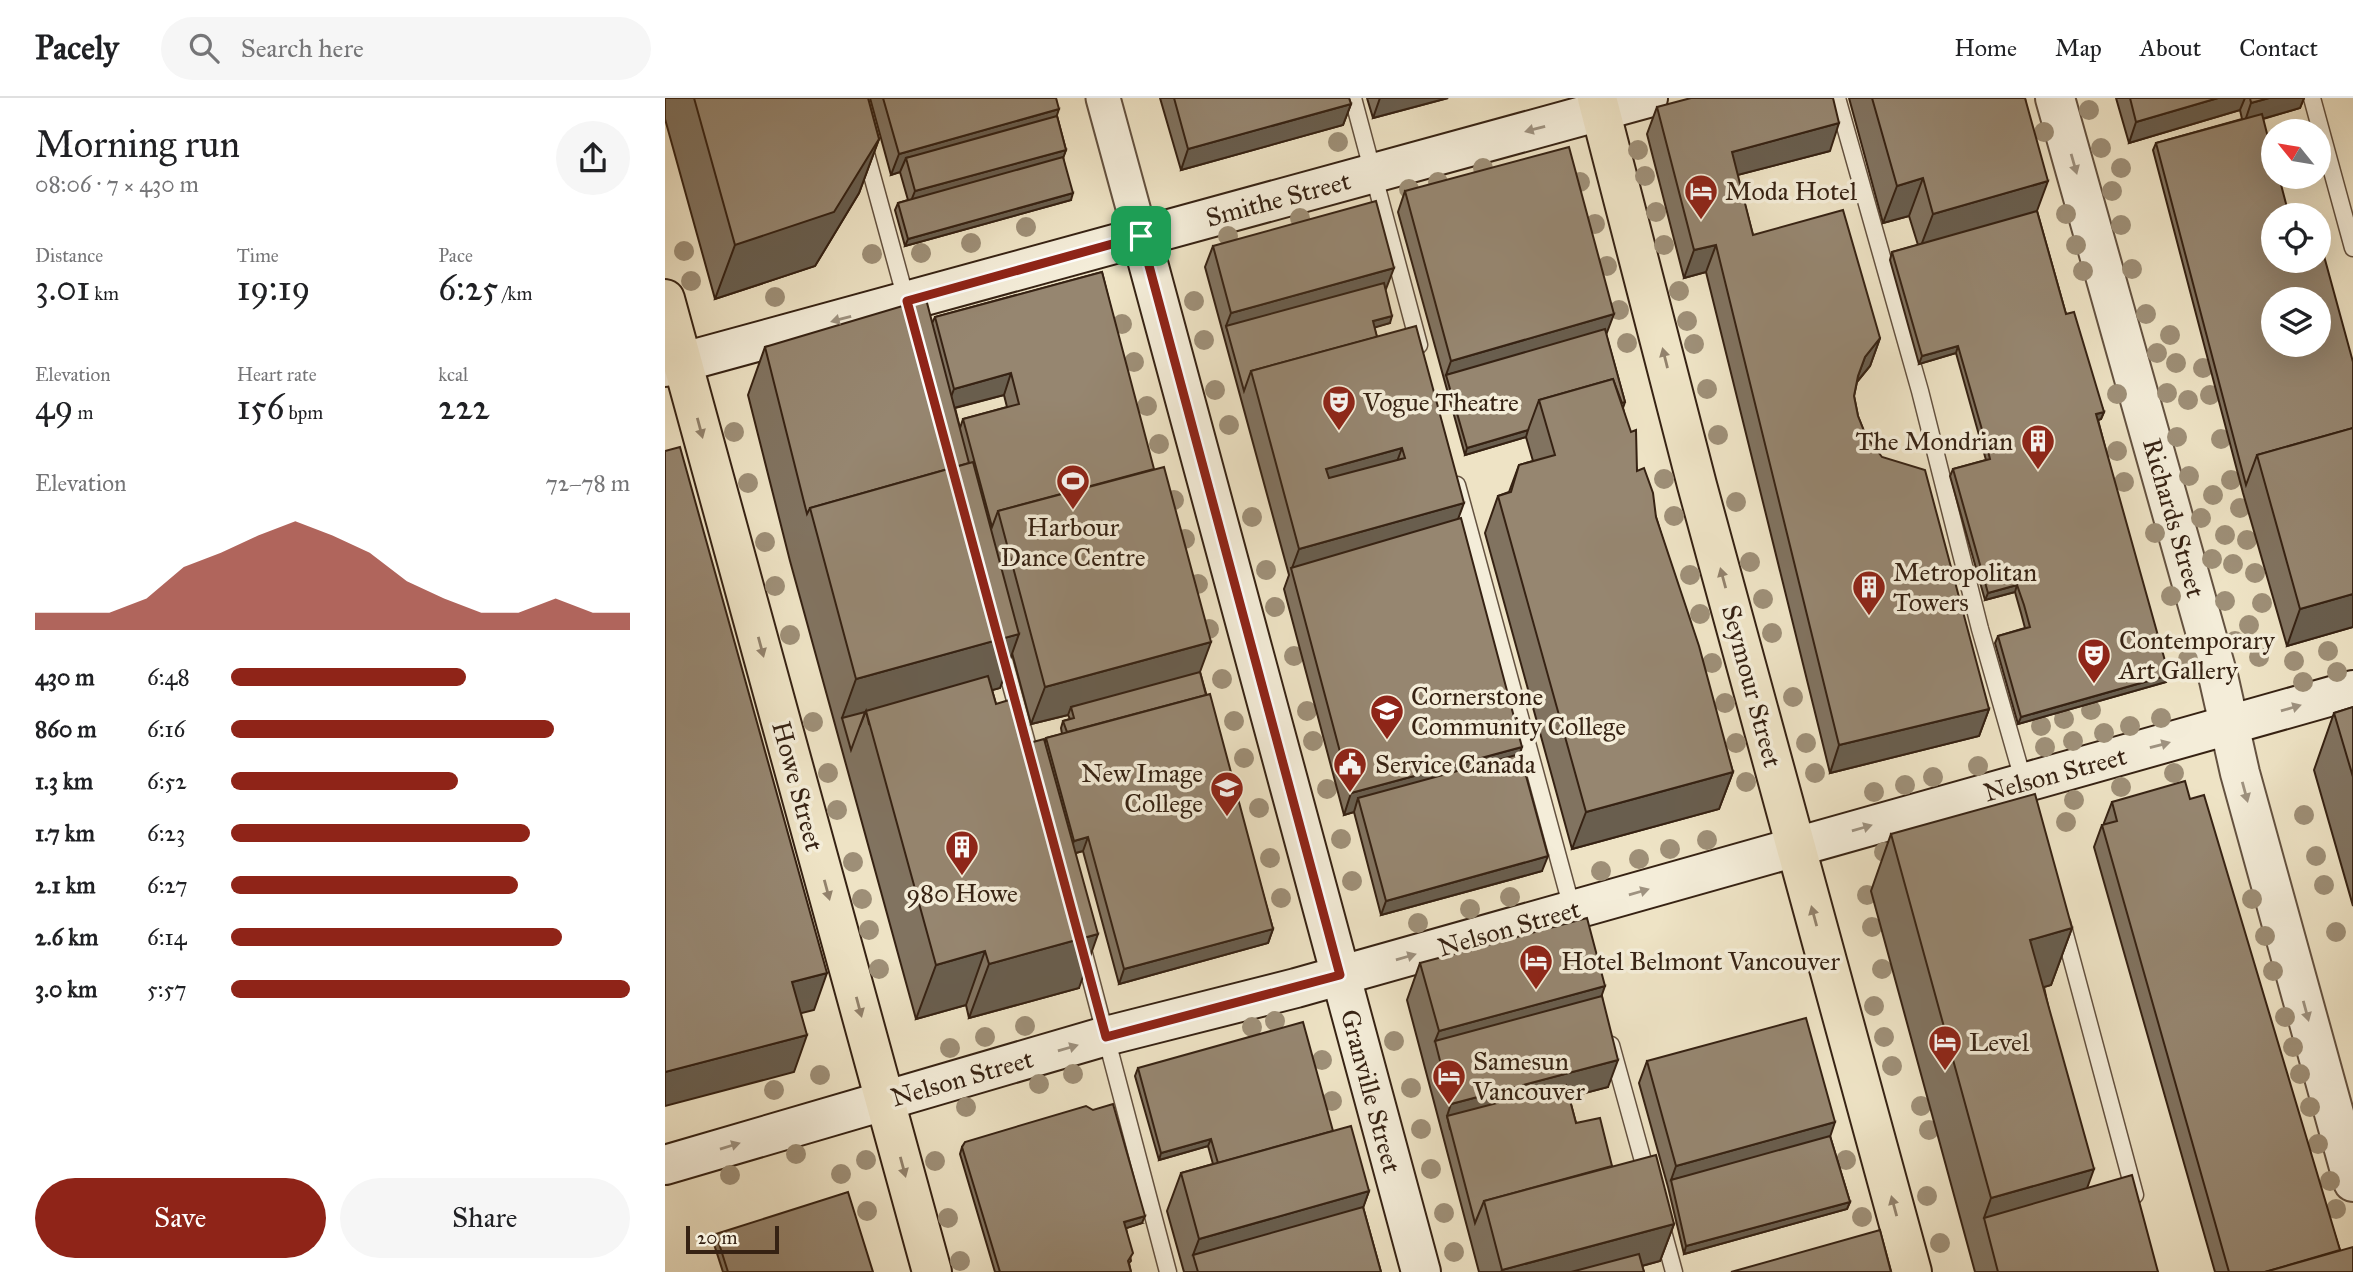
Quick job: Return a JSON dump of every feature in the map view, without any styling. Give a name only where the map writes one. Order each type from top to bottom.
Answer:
[{"type":"highway","name":"Seymour Street","points":[[1599,105],[1697,485],[1912,1272]]},
{"type":"highway","name":"Howe Street","points":[[665,299],[674,365],[932,1272]]},
{"type":"main road","name":"Smithe Street","points":[[674,365],[910,312],[1141,236],[1373,174],[1599,105],[1648,98]]},
{"type":"main road","name":"Richards Street","points":[[2055,98],[2219,680],[2228,726],[2353,1182]]},
{"type":"main road","name":"Granville Street","points":[[1141,236],[1421,1272]]},
{"type":"main road","name":"Nelson Street","points":[[665,1166],[1106,1037],[1575,916],[1797,847],[2027,792],[2228,726],[2353,691]]},
{"type":"street","name":"Granville Street","points":[[1103,98],[1141,236]]},
{"type":"lane","points":[[1353,98],[1422,357]]},
{"type":"lane","points":[[1837,98],[1920,391],[1980,629],[2027,792]]},
{"type":"lane","points":[[2312,98],[2353,248]]},
{"type":"lane","points":[[858,124],[910,312]]},
{"type":"lane","points":[[1454,472],[1575,916]]},
{"type":"lane","points":[[998,637],[1035,772]]},
{"type":"lane","points":[[2057,902],[2138,1207]]},
{"type":"lane","points":[[1079,933],[1168,1272]]},
{"type":"lane","points":[[1605,1025],[1674,1272]]},
{"type":"building","points":[[694,98],[868,98],[879,139],[834,212],[735,245]]},
{"type":"building","points":[[883,98],[1056,98],[1059,109],[899,154]]},
{"type":"building","points":[[1174,98],[1349,98],[1351,104],[1188,149]]},
{"type":"building","name":"Metropolitan Towers","points":[[1691,98],[1833,98],[1839,123],[1732,152],[1753,235],[1843,210],[1880,338],[1865,357],[1858,376],[1854,396],[1858,416],[1866,436],[1882,457],[1925,470],[1989,709],[1839,745],[1716,245],[1694,250],[1657,107]]},
{"type":"building","points":[[1872,98],[2025,98],[2048,181],[1933,214],[1923,178],[1897,186]]},
{"type":"building","points":[[2130,98],[2218,98],[2136,122]]},
{"type":"building","points":[[2250,98],[2269,98],[2251,103]]},
{"type":"building","points":[[2262,114],[2261,189],[2282,189],[2286,203],[2261,203],[2261,273],[2329,273],[2353,362],[2353,428],[2257,455],[2246,485],[2156,143]]},
{"type":"building","points":[[1057,116],[1066,150],[915,191],[906,158]]},
{"type":"building","points":[[1569,147],[1614,314],[1451,361],[1405,191]]},
{"type":"building","points":[[1063,157],[1073,193],[908,239],[898,203]]},
{"type":"building","points":[[1376,201],[1394,268],[1231,313],[1213,246]]},
{"type":"building","name":"The Mondrian","points":[[2037,211],[2066,314],[2074,312],[2104,412],[2096,414],[2169,675],[2021,717],[1998,636],[2030,627],[2024,605],[2017,585],[1988,593],[1953,469],[1990,459],[1987,447],[1958,346],[1922,356],[1892,252]]},
{"type":"building","points":[[1102,272],[1154,469],[998,511],[992,527],[963,419],[1019,404],[1011,373],[954,389],[935,317]]},
{"type":"building","points":[[1384,283],[1392,316],[1373,321],[1377,337],[1251,371],[1244,391],[1226,326]]},
{"type":"building","points":[[926,299],[969,463],[810,508],[807,514],[765,347]]},
{"type":"building","points":[[1416,326],[1464,503],[1299,549],[1251,371]],"holes":[[[1402,448],[1405,458],[1329,478],[1326,469]]]},
{"type":"building","points":[[1605,329],[1625,402],[1622,403],[1613,379],[1539,400],[1528,430],[1467,448],[1446,375]]},
{"type":"building","points":[[1613,379],[1631,432],[1636,430],[1637,471],[1644,468],[1653,493],[1656,517],[1699,646],[1733,772],[1586,812],[1498,496],[1511,492],[1519,465],[1555,455],[1539,400]]},
{"type":"building","points":[[2353,428],[2353,594],[2300,609],[2257,455]]},
{"type":"building","points":[[680,447],[827,973],[792,982],[807,1035],[665,1072],[665,451]]},
{"type":"building","points":[[973,462],[1019,634],[856,679],[810,508]]},
{"type":"building","points":[[1164,467],[1211,642],[1045,687],[998,511]]},
{"type":"building","points":[[1461,518],[1522,747],[1351,793],[1291,568]]},
{"type":"building","points":[[1200,672],[1206,695],[1067,732],[1063,721],[1074,718],[1071,707]]},
{"type":"building","name":"980 Howe","points":[[988,676],[996,704],[1009,700],[1022,745],[1044,739],[1098,934],[989,964],[985,951],[936,965],[866,711]]},
{"type":"building","points":[[1210,694],[1273,929],[1124,969],[1088,837],[1074,841],[1046,738]]},
{"type":"building","points":[[2353,707],[2353,777],[2334,713]]},
{"type":"building","points":[[865,712],[851,750],[842,718]]},
{"type":"building","points":[[1520,754],[1548,856],[1386,901],[1358,798]]},
{"type":"building","points":[[2185,781],[2190,799],[2204,795],[2340,1250],[2265,1272],[2229,1272],[2102,825],[2117,821],[2112,802]]},
{"type":"building","name":"Level","points":[[2035,794],[2072,928],[2030,940],[2094,1169],[1991,1198],[1891,834]]},
{"type":"building","points":[[1587,918],[1605,986],[1439,1031],[1420,963]]},
{"type":"building","points":[[1602,996],[1618,1060],[1451,1104],[1435,1041]]},
{"type":"building","points":[[1806,1018],[1835,1122],[1676,1166],[1647,1061]]},
{"type":"building","points":[[1303,1022],[1333,1131],[1218,1163],[1211,1139],[1161,1153],[1138,1068]]},
{"type":"building","points":[[1566,1085],[1576,1123],[1600,1118],[1612,1166],[1484,1201],[1475,1223],[1447,1116]]},
{"type":"building","points":[[1113,1104],[1145,1216],[1124,1222],[1133,1253],[1128,1261],[1131,1272],[1000,1272],[962,1147],[965,1142],[1086,1106],[1093,1110]]},
{"type":"building","points":[[1351,1126],[1369,1191],[1199,1239],[1181,1173]]},
{"type":"building","points":[[1830,1136],[1850,1202],[1686,1246],[1671,1180]]},
{"type":"building","points":[[1656,1155],[1674,1224],[1502,1270],[1484,1201]]},
{"type":"building","points":[[2132,1175],[2158,1272],[1998,1272],[1984,1218]]},
{"type":"building","points":[[848,1192],[873,1272],[728,1272],[716,1234]]},
{"type":"building","points":[[1363,1207],[1381,1272],[1198,1272],[1193,1255]]},
{"type":"building","points":[[1880,1230],[1891,1272],[1731,1272]]},
{"type":"building","points":[[2353,1247],[2353,1272],[2265,1272]]},
{"type":"building","points":[[1639,1254],[1644,1272],[1571,1272]]},
{"type":"place","name":"Moda Hotel","points":[[1701,221]]},
{"type":"place","name":"Vogue Theatre","points":[[1339,432]]},
{"type":"place","name":"The Mondrian","points":[[2038,471]]},
{"type":"place","name":"Harbour Dance Centre","points":[[1073,511]]},
{"type":"place","name":"Metropolitan Towers","points":[[1869,617]]},
{"type":"place","name":"Contemporary Art Gallery","points":[[2094,685]]},
{"type":"place","name":"Cornerstone Community College","points":[[1387,741]]},
{"type":"place","name":"Service Canada","points":[[1350,794]]},
{"type":"place","name":"New Image College","points":[[1227,818]]},
{"type":"place","name":"980 Howe","points":[[962,877]]},
{"type":"place","name":"Hotel Belmont Vancouver","points":[[1536,991]]},
{"type":"place","name":"Level","points":[[1945,1072]]},
{"type":"place","name":"Samesun Vancouver","points":[[1449,1106]]},
{"type":"route","points":[[1141,236],[1340,975],[1106,1037],[907,301],[1141,236]]}]
